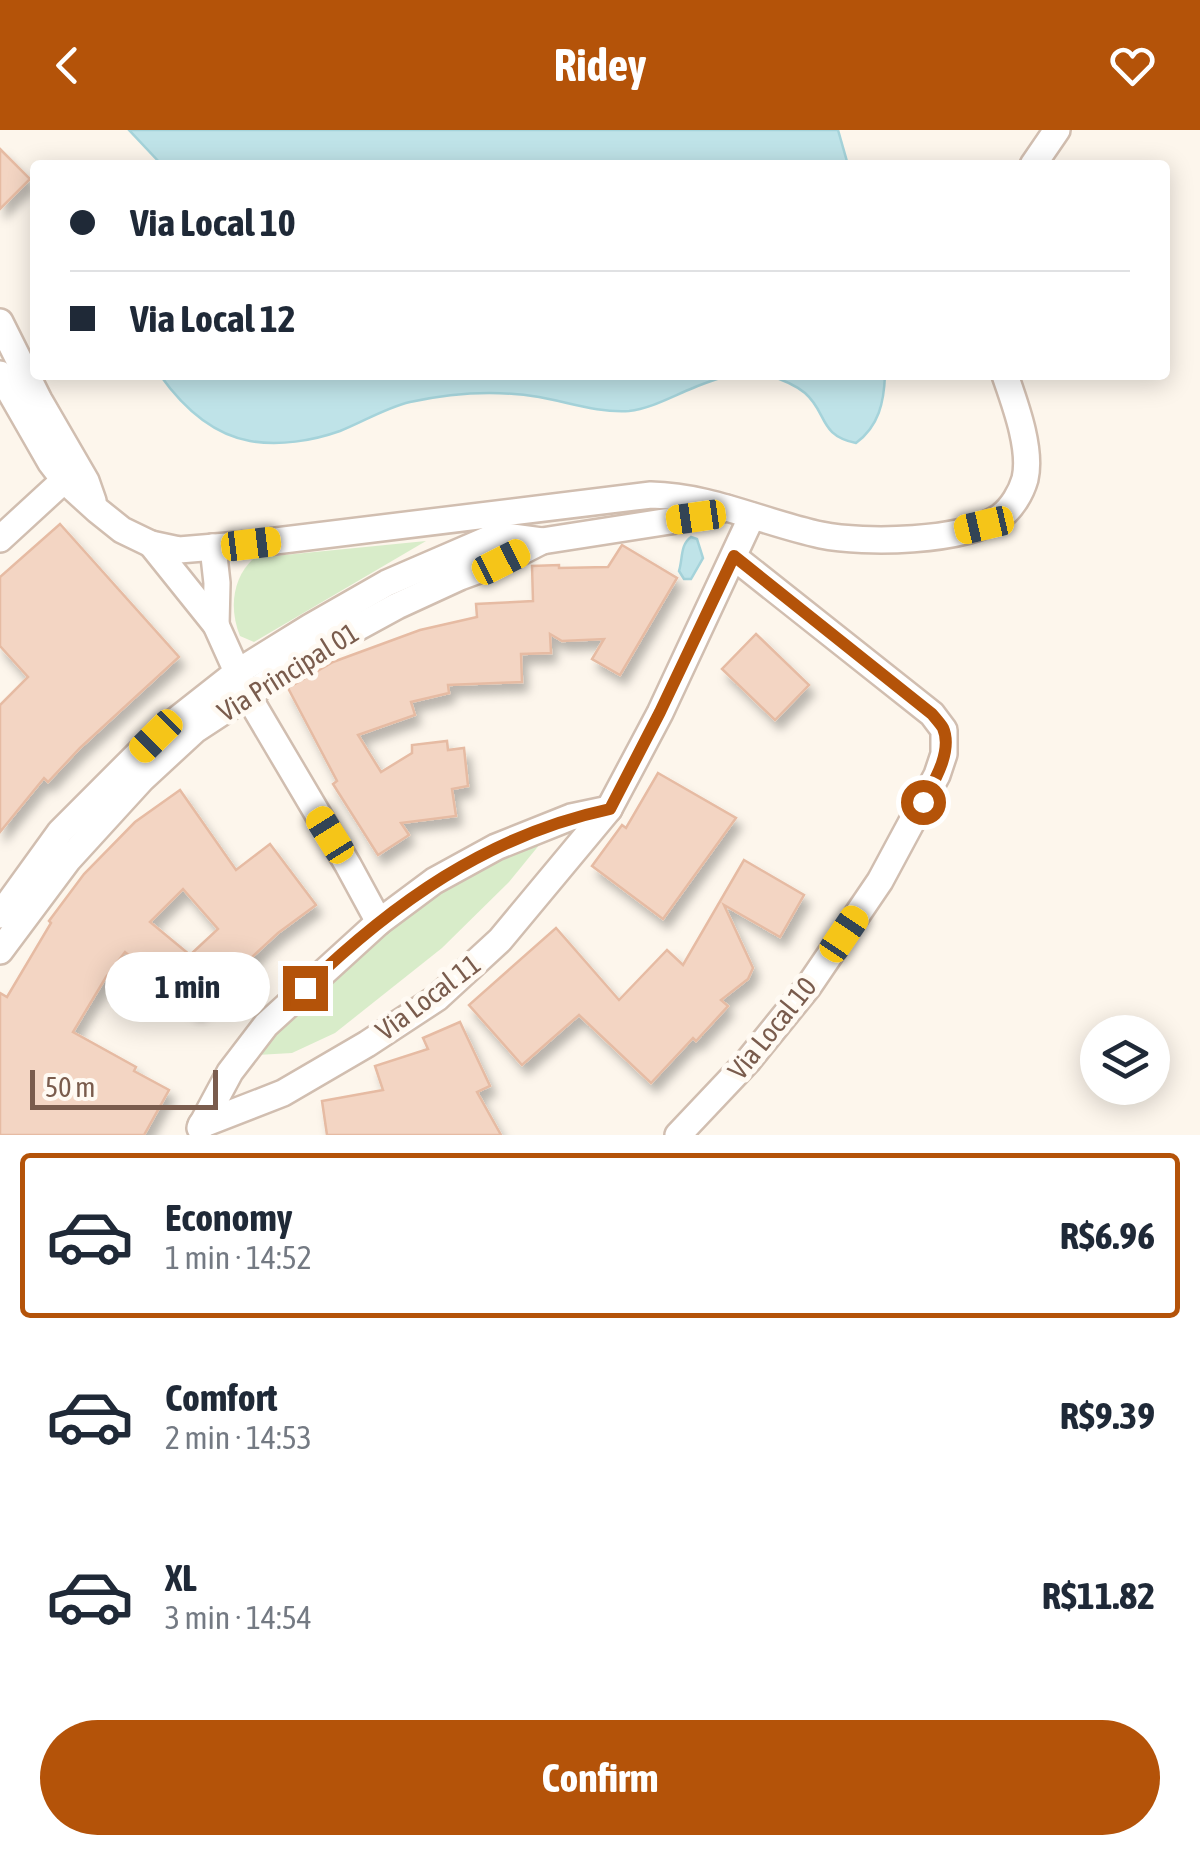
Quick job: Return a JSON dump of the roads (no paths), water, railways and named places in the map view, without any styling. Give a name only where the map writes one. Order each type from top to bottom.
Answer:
[{"type":"street","points":[[1036,160],[1057,130]]},
{"type":"street","points":[[0,322],[40,400],[71,474],[96,510],[122,530],[152,544],[179,550],[652,495],[703,500],[824,536],[874,541],[924,539],[984,525],[1003,515],[1016,499],[1025,478],[1026,450],[1006,380]]},
{"type":"street","points":[[0,374],[51,464],[71,474]]},
{"type":"street","points":[[0,539],[71,474]]},
{"type":"street","name":"Via Principal 01","points":[[0,915],[60,832],[156,736],[242,685],[398,606],[542,541],[696,517],[726,508]]},
{"type":"street","name":"Via Local 11","points":[[198,1130],[283,1093],[367,1044],[436,998],[500,940],[610,809],[752,516]]},
{"type":"street","points":[[152,544],[216,625],[242,685],[379,922]]},
{"type":"street","points":[[213,547],[216,625]]},
{"type":"street","name":"Via Local 10","points":[[678,1135],[748,1061],[808,986],[880,882],[938,775],[944,754],[944,730],[932,714],[734,556]]},
{"type":"street","name":"Via Principal 01","points":[[0,951],[68,860],[142,779],[242,685]]},
{"type":"street","points":[[198,1130],[230,1072],[266,1025],[379,922],[434,881],[496,847],[571,818],[610,809]]},
{"type":"water","points":[[129,130],[838,130],[847,160],[157,160]]},
{"type":"water","points":[[164,380],[714,380],[629,411],[507,394],[442,396],[383,411],[329,435],[272,443],[223,432],[178,397]]},
{"type":"water","points":[[781,380],[884,380],[875,421],[856,443],[835,435],[805,393]]},
{"type":"water","points":[[691,537],[697,539],[703,558],[691,579],[684,579],[679,571],[683,548]]}]
